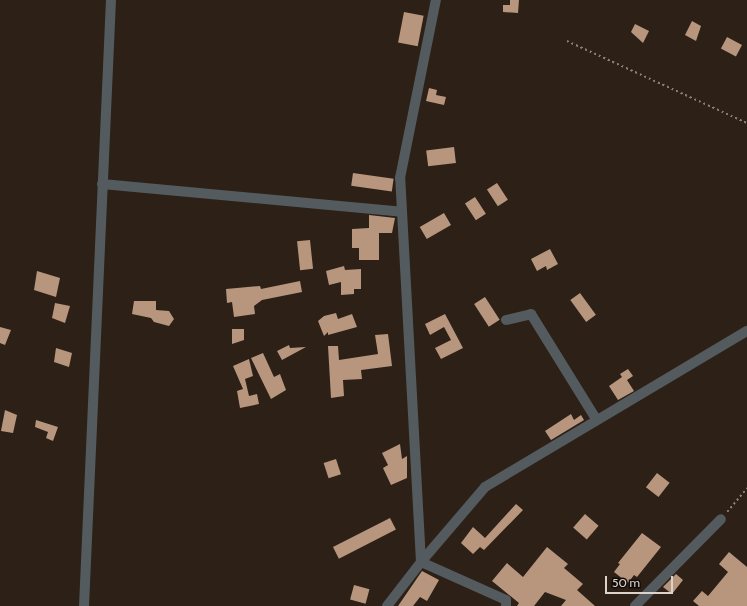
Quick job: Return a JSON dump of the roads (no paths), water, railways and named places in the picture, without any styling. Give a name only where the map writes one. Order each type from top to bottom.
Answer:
[{"type":"street","points":[[84,606],[111,0]]},
{"type":"street","points":[[421,562],[418,540],[415,420],[400,178],[436,0]]},
{"type":"street","points":[[102,184],[402,212]]},
{"type":"street","points":[[506,320],[531,314],[596,419]]},
{"type":"street","points":[[387,606],[421,562],[485,487],[596,419],[747,331]]},
{"type":"street","points":[[635,606],[721,519]]},
{"type":"street","points":[[421,562],[506,600],[506,606]]}]
